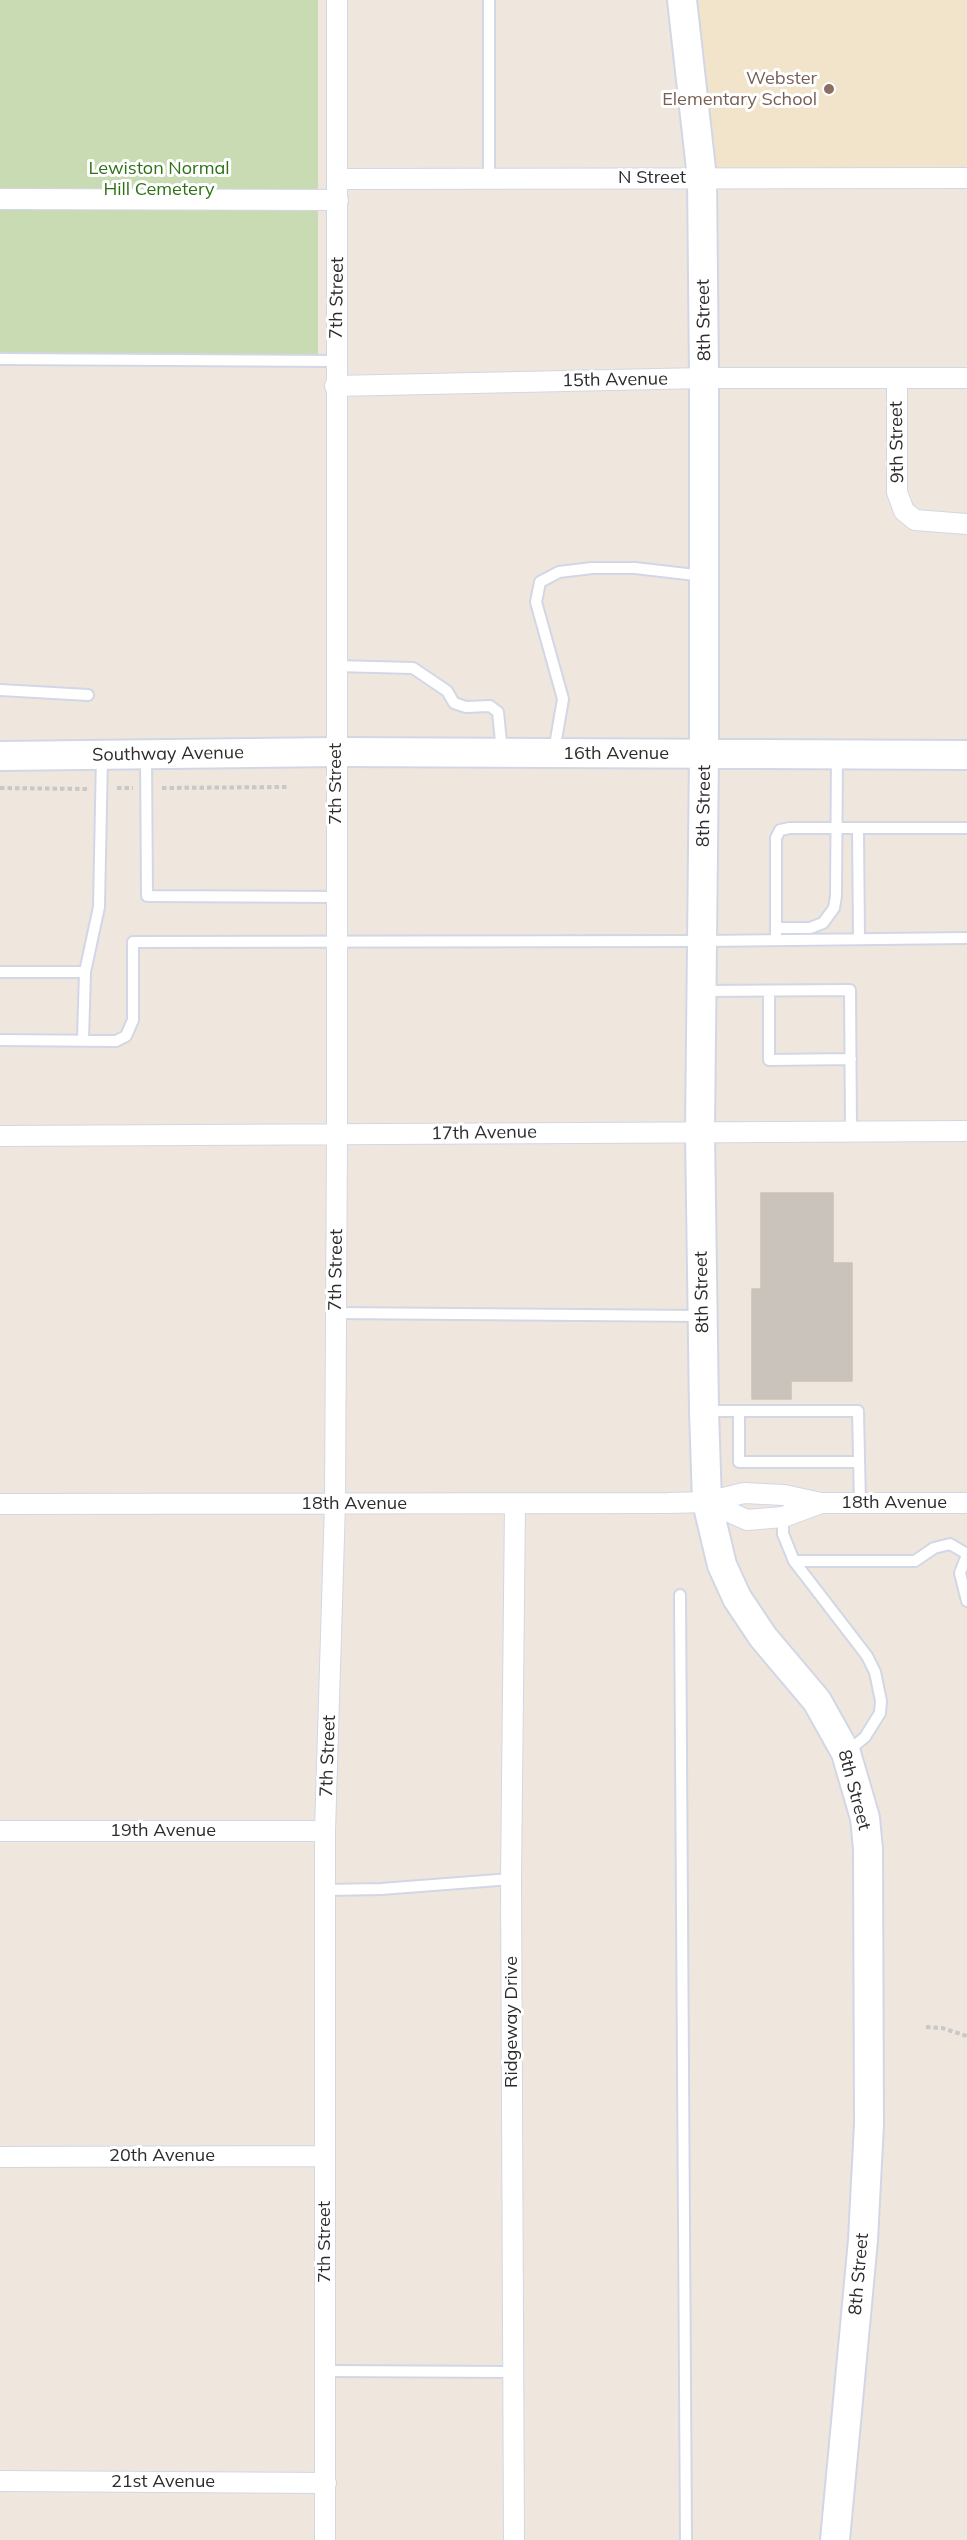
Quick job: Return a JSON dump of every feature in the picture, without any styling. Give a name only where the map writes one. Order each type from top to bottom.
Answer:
[{"type":"main road","name":"8th Street","points":[[682,0],[702,178],[704,754],[700,1132],[707,1502],[722,1565],[737,1598],[763,1637],[817,1701],[846,1753],[865,1818],[868,1849],[869,2124],[863,2240],[836,2540]]},
{"type":"main road","name":"16th Avenue","points":[[337,752],[967,755]]},
{"type":"main road","name":"Southway Avenue","points":[[0,756],[337,752]]},
{"type":"street","name":"7th Street","points":[[325,2540],[325,1831],[335,1504],[337,1136],[335,386],[338,200],[337,0]]},
{"type":"street","name":"N Street","points":[[337,179],[967,178]]},
{"type":"street","points":[[0,199],[338,200]]},
{"type":"street","name":"15th Avenue","points":[[335,386],[704,378],[967,378]]},
{"type":"street","name":"9th Street","points":[[897,378],[897,492],[904,511],[915,520],[967,524]]},
{"type":"street","name":"17th Avenue","points":[[0,1136],[337,1136],[566,1131],[967,1131]]},
{"type":"street","name":"18th Avenue","points":[[0,1504],[515,1505],[707,1502],[744,1493],[784,1495],[821,1503],[967,1503]]},
{"type":"street","name":"18th Avenue","points":[[707,1502],[747,1520],[783,1517],[821,1503]]},
{"type":"street","name":"Ridgeway Drive","points":[[514,2540],[511,1879],[515,1505]]},
{"type":"street","name":"19th Avenue","points":[[0,1831],[325,1831]]},
{"type":"street","name":"20th Avenue","points":[[0,2157],[325,2156]]},
{"type":"street","name":"21st Avenue","points":[[0,2481],[326,2483]]},
{"type":"lane","points":[[489,0],[489,178]]},
{"type":"lane","points":[[0,359],[336,360]]},
{"type":"lane","points":[[553,753],[563,699],[536,602],[540,582],[559,572],[592,568],[635,568],[704,576]]},
{"type":"lane","points":[[336,666],[413,668],[447,691],[454,703],[466,707],[490,706],[498,712],[502,753]]},
{"type":"lane","points":[[0,690],[88,695]]},
{"type":"lane","points":[[83,1041],[85,972],[99,907],[102,754]]},
{"type":"lane","points":[[146,754],[147,896],[336,897]]},
{"type":"lane","points":[[776,928],[810,928],[823,923],[830,917],[836,896],[837,754]]},
{"type":"lane","points":[[776,940],[776,838],[780,830],[790,828],[967,828]]},
{"type":"lane","points":[[858,828],[860,939]]},
{"type":"lane","points":[[0,1040],[116,1041],[126,1036],[133,1020],[133,942],[967,938]]},
{"type":"lane","points":[[0,972],[85,972]]},
{"type":"lane","points":[[701,991],[850,990],[851,1130]]},
{"type":"lane","points":[[769,991],[769,1060],[851,1059]]},
{"type":"lane","points":[[335,1313],[703,1316]]},
{"type":"lane","points":[[704,1411],[858,1411],[860,1503]]},
{"type":"lane","points":[[739,1412],[739,1461],[859,1462]]},
{"type":"lane","points":[[783,1517],[783,1534],[794,1561],[867,1656],[875,1672],[881,1701],[880,1713],[865,1737],[846,1753]]},
{"type":"lane","points":[[794,1561],[915,1561],[941,1545],[956,1546],[967,1555],[960,1573],[967,1601]]},
{"type":"lane","points":[[680,1595],[686,2540]]},
{"type":"lane","points":[[325,1890],[381,1889],[511,1879]]},
{"type":"lane","points":[[326,2371],[513,2372]]},
{"type":"path","points":[[926,2027],[942,2028],[967,2036]]},
{"type":"shaded area","name":"Webster Elementary School","points":[[682,0],[967,0],[967,178],[702,178]]},
{"type":"green space","name":"Lewiston Normal Hill Cemetery","points":[[0,0],[318,0],[318,354],[0,358]]},
{"type":"building","points":[[761,1193],[833,1193],[833,1263],[852,1263],[852,1381],[791,1381],[791,1399],[752,1399],[752,1289],[761,1289]]},
{"type":"place","name":"Webster Elementary School","points":[[829,89]]}]
